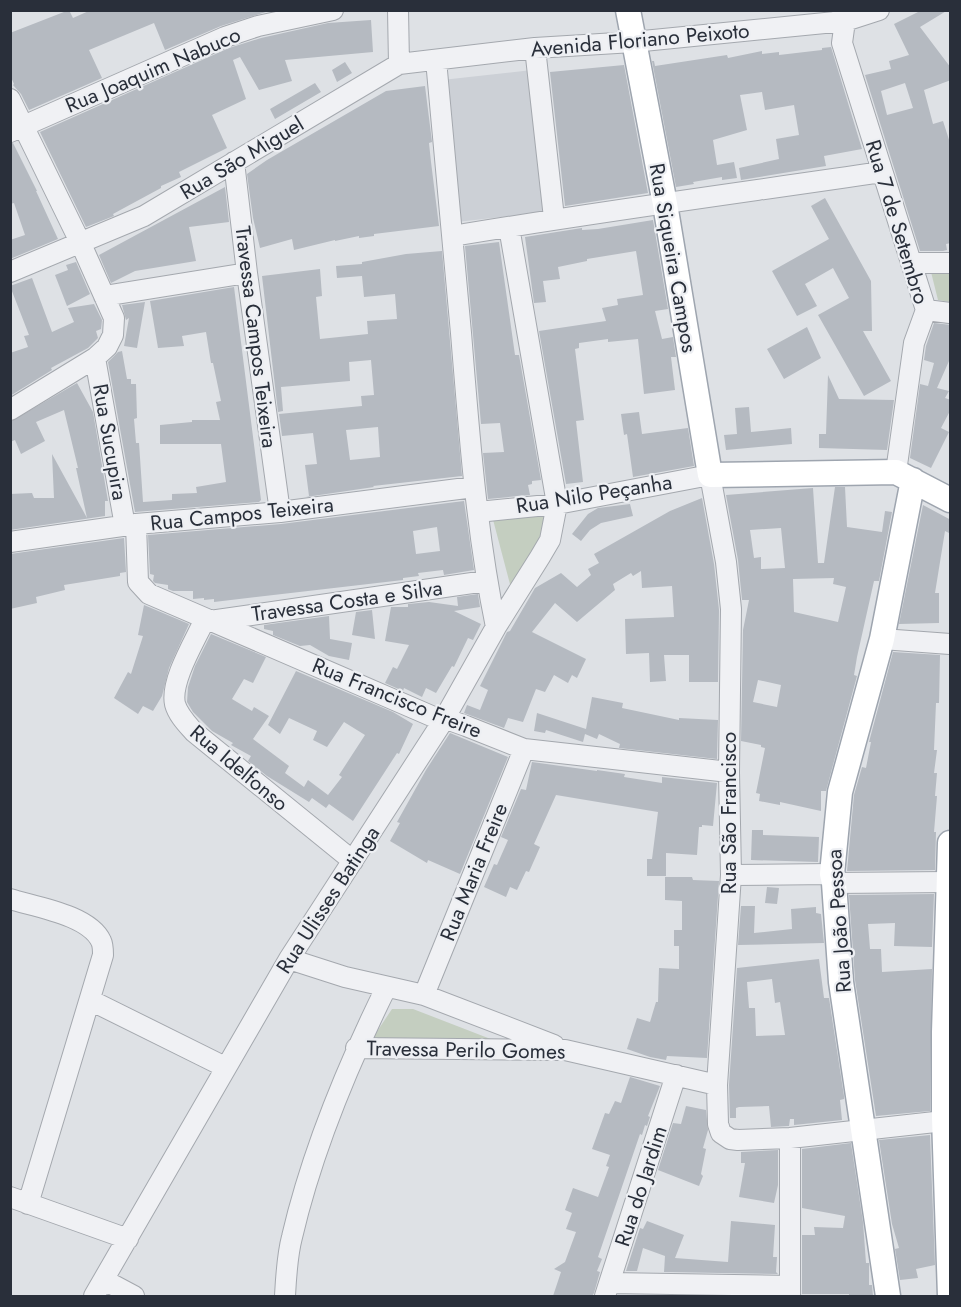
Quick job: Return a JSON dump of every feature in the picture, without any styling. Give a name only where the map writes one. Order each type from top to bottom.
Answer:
[{"type":"main road","name":"Rua Siqueira Campos","points":[[628,10],[665,204],[711,474]]},
{"type":"main road","points":[[711,474],[904,476],[951,500]]},
{"type":"main road","name":"Rua João Pessoa","points":[[888,1296],[841,982],[833,879],[840,792],[882,639],[904,476]]},
{"type":"main road","points":[[950,844],[950,935],[944,1032],[951,1296]]},
{"type":"street","name":"Rua Joaquim Nabuco","points":[[17,129],[225,37],[258,26],[333,10]]},
{"type":"street","points":[[398,10],[399,64]]},
{"type":"street","name":"Avenida Floriano Peixoto","points":[[399,64],[535,48],[633,42],[879,10]]},
{"type":"street","name":"Rua 7 de Setembro","points":[[843,16],[842,43],[926,310],[914,343],[904,476]]},
{"type":"street","points":[[535,48],[554,218]]},
{"type":"street","points":[[436,60],[474,487],[486,581],[496,627]]},
{"type":"street","name":"Rua São Miguel","points":[[10,272],[144,216],[399,64]]},
{"type":"street","points":[[10,99],[17,129],[81,244],[114,318],[113,335],[107,347],[95,358],[10,410]]},
{"type":"street","name":"Travessa Campos Teixeira","points":[[234,162],[280,512]]},
{"type":"street","points":[[453,236],[554,218],[882,172]]},
{"type":"street","points":[[509,227],[557,504]]},
{"type":"street","points":[[911,263],[951,263]]},
{"type":"street","points":[[104,296],[247,273]]},
{"type":"street","points":[[926,310],[951,313]]},
{"type":"street","name":"Rua Sucupira","points":[[95,358],[131,525]]},
{"type":"street","name":"Rua Nilo Peçanha","points":[[478,512],[557,504],[711,474]]},
{"type":"street","name":"Rua São Francisco","points":[[711,474],[726,562],[731,609],[729,772],[731,875],[717,1085],[718,1124],[721,1133],[730,1139],[790,1138]]},
{"type":"street","name":"Rua Campos Teixeira","points":[[10,542],[131,525],[280,512],[474,487]]},
{"type":"street","name":"Rua Ulisses Batinga","points":[[99,1288],[289,959],[443,721],[496,627],[550,540],[557,504]]},
{"type":"street","name":"Rua Francisco Freire","points":[[131,525],[138,582],[149,594],[443,721],[452,721],[524,749],[729,772]]},
{"type":"street","name":"Travessa Costa e Silva","points":[[206,620],[486,581]]},
{"type":"street","name":"Rua Idelfonso","points":[[206,620],[176,684],[175,705],[183,720],[194,732],[353,861]]},
{"type":"street","points":[[882,639],[951,644]]},
{"type":"street","name":"Rua Maria Freire","points":[[424,995],[524,749]]},
{"type":"street","points":[[731,875],[949,882]]},
{"type":"street","points":[[10,898],[80,921],[98,936],[102,943],[103,955],[90,1000],[19,1200],[129,1239]]},
{"type":"street","points":[[289,959],[386,988],[424,995],[565,1050]]},
{"type":"street","points":[[285,1296],[291,1238],[320,1142],[356,1048],[386,988]]},
{"type":"street","points":[[90,1000],[225,1067]]},
{"type":"street","name":"Travessa Perilo Gomes","points":[[356,1048],[565,1050],[717,1085]]},
{"type":"street","name":"Rua do Jardim","points":[[608,1289],[676,1075]]},
{"type":"street","points":[[608,1289],[790,1291],[790,1138],[935,1122],[947,1117]]},
{"type":"street","points":[[291,1238],[300,1296]]},
{"type":"street","points":[[99,1288],[134,1296]]},
{"type":"shaded area","points":[[532,70],[547,212],[457,222],[442,80]]},
{"type":"green space","points":[[931,272],[950,272],[950,302],[938,300]]},
{"type":"green space","points":[[550,507],[536,548],[511,588],[491,512]]},
{"type":"green space","points":[[392,1009],[413,1009],[527,1053],[366,1048]]},
{"type":"building","points":[[69,10],[73,18],[91,10],[269,11],[221,26],[165,50],[154,23],[89,50],[102,78],[29,110],[21,94],[13,85],[10,75],[10,33]]},
{"type":"building","points":[[922,10],[948,10],[920,27],[951,68],[951,80],[924,90],[933,124],[943,121],[951,146],[951,243],[946,244],[947,250],[943,251],[920,251],[865,75],[891,69],[889,61],[909,55],[894,24]],"holes":[[[905,83],[913,108],[887,115],[881,91]]]},
{"type":"building","points":[[371,20],[373,52],[285,60],[292,81],[259,90],[240,57],[233,60],[246,99],[212,115],[227,148],[179,172],[181,177],[161,186],[113,214],[114,216],[86,227],[40,132],[229,48],[261,38],[328,23]]},
{"type":"building","points":[[831,47],[862,149],[824,156],[826,166],[741,180],[739,168],[779,159],[776,139],[799,135],[794,105],[765,110],[762,92],[740,95],[747,130],[713,140],[717,165],[734,162],[737,178],[722,180],[722,177],[676,187],[652,61],[655,66],[727,55],[728,58],[762,51],[762,54],[779,52],[779,55]]},
{"type":"building","points":[[345,62],[352,73],[337,82],[332,70]]},
{"type":"building","points":[[624,65],[648,193],[565,206],[550,72]]},
{"type":"building","points":[[315,83],[321,92],[275,119],[270,109]]},
{"type":"building","points":[[425,86],[439,226],[359,238],[359,236],[294,250],[292,239],[260,248],[247,174],[386,91]]},
{"type":"building","points":[[13,143],[58,239],[10,259],[10,240],[25,235],[14,203],[10,204],[10,144]]},
{"type":"building","points":[[225,187],[229,222],[189,227],[196,261],[135,271],[111,283],[99,255]]},
{"type":"building","points":[[825,198],[871,281],[872,331],[863,331],[891,381],[864,396],[818,315],[849,298],[833,268],[805,284],[817,306],[797,316],[772,271],[829,239],[811,206]]},
{"type":"building","points":[[653,220],[668,309],[655,311],[662,339],[673,337],[676,357],[671,357],[675,390],[644,394],[638,339],[608,342],[608,339],[579,343],[579,348],[575,349],[584,420],[576,421],[583,482],[566,484],[539,331],[606,321],[602,308],[618,305],[617,299],[643,295],[636,251],[587,259],[587,261],[558,267],[560,279],[543,281],[546,302],[534,303],[525,237]]},
{"type":"building","points":[[499,242],[515,355],[519,355],[541,480],[532,481],[532,484],[528,485],[530,495],[488,499],[483,453],[504,452],[500,423],[481,424],[465,246]]},
{"type":"building","points":[[442,251],[462,476],[373,486],[306,497],[309,496],[305,465],[317,464],[313,433],[282,436],[279,414],[362,406],[361,396],[374,395],[371,360],[349,362],[350,381],[281,387],[283,411],[278,412],[262,276],[320,269],[322,296],[316,297],[320,339],[368,334],[367,321],[397,319],[395,294],[364,297],[362,276],[337,278],[336,266],[362,264],[362,262],[406,254]],"holes":[[[378,427],[380,457],[350,460],[346,430]]]},
{"type":"building","points":[[76,262],[90,294],[67,306],[55,275],[68,270],[66,265]]},
{"type":"building","points":[[32,278],[52,332],[74,322],[68,308],[94,304],[102,320],[101,329],[96,331],[98,338],[88,348],[51,368],[52,370],[10,396],[10,353],[28,347],[24,336],[29,335],[10,286]]},
{"type":"building","points":[[234,287],[261,500],[259,502],[135,512],[108,362],[122,351],[127,379],[131,379],[131,384],[136,384],[137,418],[134,419],[136,443],[139,443],[143,502],[172,500],[172,494],[197,493],[196,487],[226,482],[221,444],[160,444],[160,425],[192,422],[192,420],[220,420],[216,402],[221,401],[206,332],[182,336],[184,346],[158,348],[150,301]]},
{"type":"building","points":[[145,302],[137,348],[124,346],[129,318],[126,320],[122,305]]},
{"type":"building","points":[[934,323],[951,325],[949,361],[937,388],[949,391],[945,398],[951,400],[951,409],[941,428],[949,432],[931,468],[910,458],[920,384],[928,386],[934,363],[924,360]]},
{"type":"building","points":[[807,327],[821,358],[784,379],[767,349]]},
{"type":"building","points":[[828,375],[839,399],[894,400],[887,450],[819,448],[819,434],[826,434]]},
{"type":"building","points":[[77,383],[93,412],[108,501],[105,501],[105,516],[10,530],[10,494],[32,493],[34,498],[54,498],[52,454],[87,518],[64,410],[36,422],[45,441],[21,454],[15,440],[10,442],[10,422]]},
{"type":"building","points":[[749,407],[751,432],[791,428],[792,444],[726,450],[724,435],[737,434],[735,408]]},
{"type":"building","points":[[639,412],[642,434],[688,428],[694,466],[633,477],[627,434],[624,435],[621,414]]},
{"type":"building","points":[[835,487],[845,487],[847,527],[882,532],[885,511],[892,512],[879,581],[874,581],[857,657],[854,675],[857,676],[826,791],[821,791],[821,811],[780,802],[780,805],[759,801],[760,794],[756,793],[765,748],[741,741],[743,630],[749,600],[742,600],[738,560],[726,495],[813,488],[818,563],[824,563]],"holes":[[[781,528],[785,568],[761,569],[761,557],[754,558],[750,530]],[[834,578],[833,584],[846,587],[838,622],[794,612],[793,579]],[[758,680],[781,685],[777,707],[753,702]]]},
{"type":"building","points":[[702,498],[714,564],[719,610],[718,682],[689,682],[689,655],[664,655],[666,681],[650,682],[649,653],[626,654],[625,619],[674,617],[672,586],[642,588],[641,571],[633,576],[631,573],[613,584],[615,590],[577,622],[555,603],[532,632],[586,659],[577,678],[572,675],[568,683],[554,675],[545,692],[536,689],[523,722],[508,718],[504,728],[464,713],[467,705],[480,710],[488,690],[480,686],[507,632],[510,631],[535,588],[561,573],[577,587],[591,575],[588,569],[599,563],[594,554],[670,511]]},
{"type":"building","points":[[464,501],[474,570],[444,575],[443,570],[418,573],[419,576],[403,578],[403,580],[214,602],[214,599],[193,599],[193,591],[168,589],[168,585],[155,583],[154,575],[150,574],[148,535],[281,524]],"holes":[[[437,527],[440,551],[416,554],[413,531]]]},
{"type":"building","points":[[630,504],[633,516],[601,523],[590,530],[581,541],[572,534],[588,514],[598,508]]},
{"type":"building","points":[[923,505],[951,520],[951,534],[945,531],[935,593],[939,593],[939,623],[899,624]]},
{"type":"building","points":[[124,538],[126,572],[120,573],[120,576],[64,585],[65,590],[36,597],[37,603],[10,609],[10,554]]},
{"type":"building","points":[[478,594],[480,607],[454,611],[481,624],[473,640],[468,638],[454,667],[452,666],[436,693],[426,688],[422,697],[404,688],[403,691],[385,683],[393,667],[397,669],[409,645],[385,641],[391,607],[408,607],[408,604],[429,602],[458,606],[457,597]]},
{"type":"building","points":[[144,605],[189,624],[169,668],[162,696],[153,711],[143,706],[138,714],[114,698],[128,672],[131,674],[143,636],[138,635]]},
{"type":"building","points":[[372,610],[375,639],[352,635],[356,612]]},
{"type":"building","points":[[329,616],[330,639],[352,643],[349,660],[329,656],[310,645],[300,646],[273,635],[273,631],[264,629],[264,625]]},
{"type":"building","points":[[211,634],[266,657],[253,683],[244,679],[232,699],[252,711],[254,707],[269,716],[253,739],[289,766],[285,773],[304,787],[308,780],[328,795],[342,777],[339,775],[365,735],[344,722],[327,747],[313,740],[317,731],[289,718],[280,734],[268,725],[296,671],[393,712],[413,724],[399,754],[397,753],[353,821],[329,804],[326,808],[312,798],[309,802],[267,776],[248,761],[251,756],[212,731],[193,712],[187,702],[188,687],[195,666]]},
{"type":"building","points":[[893,652],[940,655],[939,703],[936,703],[934,750],[937,750],[934,773],[937,773],[935,870],[847,871],[854,795],[862,767],[866,768],[871,742],[869,742]]},
{"type":"building","points":[[592,697],[623,703],[622,708],[679,720],[679,718],[718,720],[717,759],[619,748],[620,744],[599,734],[597,739],[585,734],[583,742],[546,730],[545,733],[534,731],[537,713],[586,729]]},
{"type":"building","points":[[450,733],[508,757],[460,874],[428,860],[427,863],[390,841],[400,823],[397,822]]},
{"type":"building","points":[[532,762],[625,774],[624,777],[662,783],[662,777],[717,783],[713,826],[699,827],[697,855],[666,853],[666,876],[647,876],[647,859],[652,859],[658,812],[556,795],[534,844],[540,847],[529,872],[526,871],[517,890],[510,887],[506,897],[484,887],[508,840],[501,837],[521,789],[526,790]]},
{"type":"building","points":[[752,830],[763,830],[763,835],[819,837],[818,862],[751,860]]},
{"type":"building","points":[[665,877],[692,877],[693,880],[719,881],[707,1058],[667,1056],[666,1060],[627,1049],[637,1018],[650,1022],[656,1002],[658,1002],[659,968],[679,969],[679,946],[674,946],[674,930],[682,930],[682,901],[665,900]]},
{"type":"building","points":[[767,887],[779,888],[777,904],[765,903]]},
{"type":"building","points":[[934,894],[932,947],[894,946],[895,923],[868,924],[870,949],[881,949],[882,972],[932,969],[930,1111],[876,1116],[855,980],[849,895]]},
{"type":"building","points":[[741,906],[755,906],[754,933],[792,929],[791,909],[816,907],[816,913],[821,914],[824,943],[738,945]]},
{"type":"building","points":[[819,959],[824,998],[829,998],[844,1096],[844,1099],[840,1100],[842,1120],[794,1125],[794,1119],[790,1119],[789,1126],[771,1127],[769,1106],[739,1107],[736,1108],[736,1118],[730,1118],[729,1085],[737,968]],"holes":[[[772,979],[775,1003],[780,1002],[785,1035],[756,1036],[755,1008],[749,1008],[747,982]]]},
{"type":"building","points":[[630,1077],[660,1086],[648,1116],[650,1117],[647,1126],[645,1125],[642,1135],[640,1134],[598,1257],[602,1259],[597,1271],[600,1272],[594,1293],[592,1296],[553,1296],[561,1272],[554,1269],[565,1262],[576,1232],[566,1229],[572,1213],[565,1210],[573,1188],[598,1197],[609,1167],[606,1166],[610,1155],[592,1149],[605,1113],[609,1114],[615,1101],[621,1103]]},
{"type":"building","points":[[686,1106],[706,1110],[708,1130],[703,1148],[706,1149],[701,1174],[703,1176],[699,1186],[658,1170],[673,1123],[681,1124]]},
{"type":"building","points":[[930,1135],[935,1265],[916,1269],[918,1278],[900,1280],[895,1249],[899,1248],[892,1224],[879,1140]]},
{"type":"building","points":[[851,1143],[863,1222],[866,1263],[869,1263],[869,1285],[872,1285],[873,1296],[802,1294],[802,1235],[815,1235],[814,1227],[843,1228],[845,1216],[802,1208],[802,1149]]},
{"type":"building","points":[[778,1150],[778,1185],[774,1203],[739,1197],[745,1163],[741,1163],[741,1152]]},
{"type":"building","points":[[647,1221],[684,1235],[675,1258],[728,1262],[731,1221],[775,1225],[773,1257],[777,1257],[776,1272],[778,1274],[664,1272],[665,1256],[643,1248],[637,1271],[626,1271],[640,1228],[643,1229]]}]
